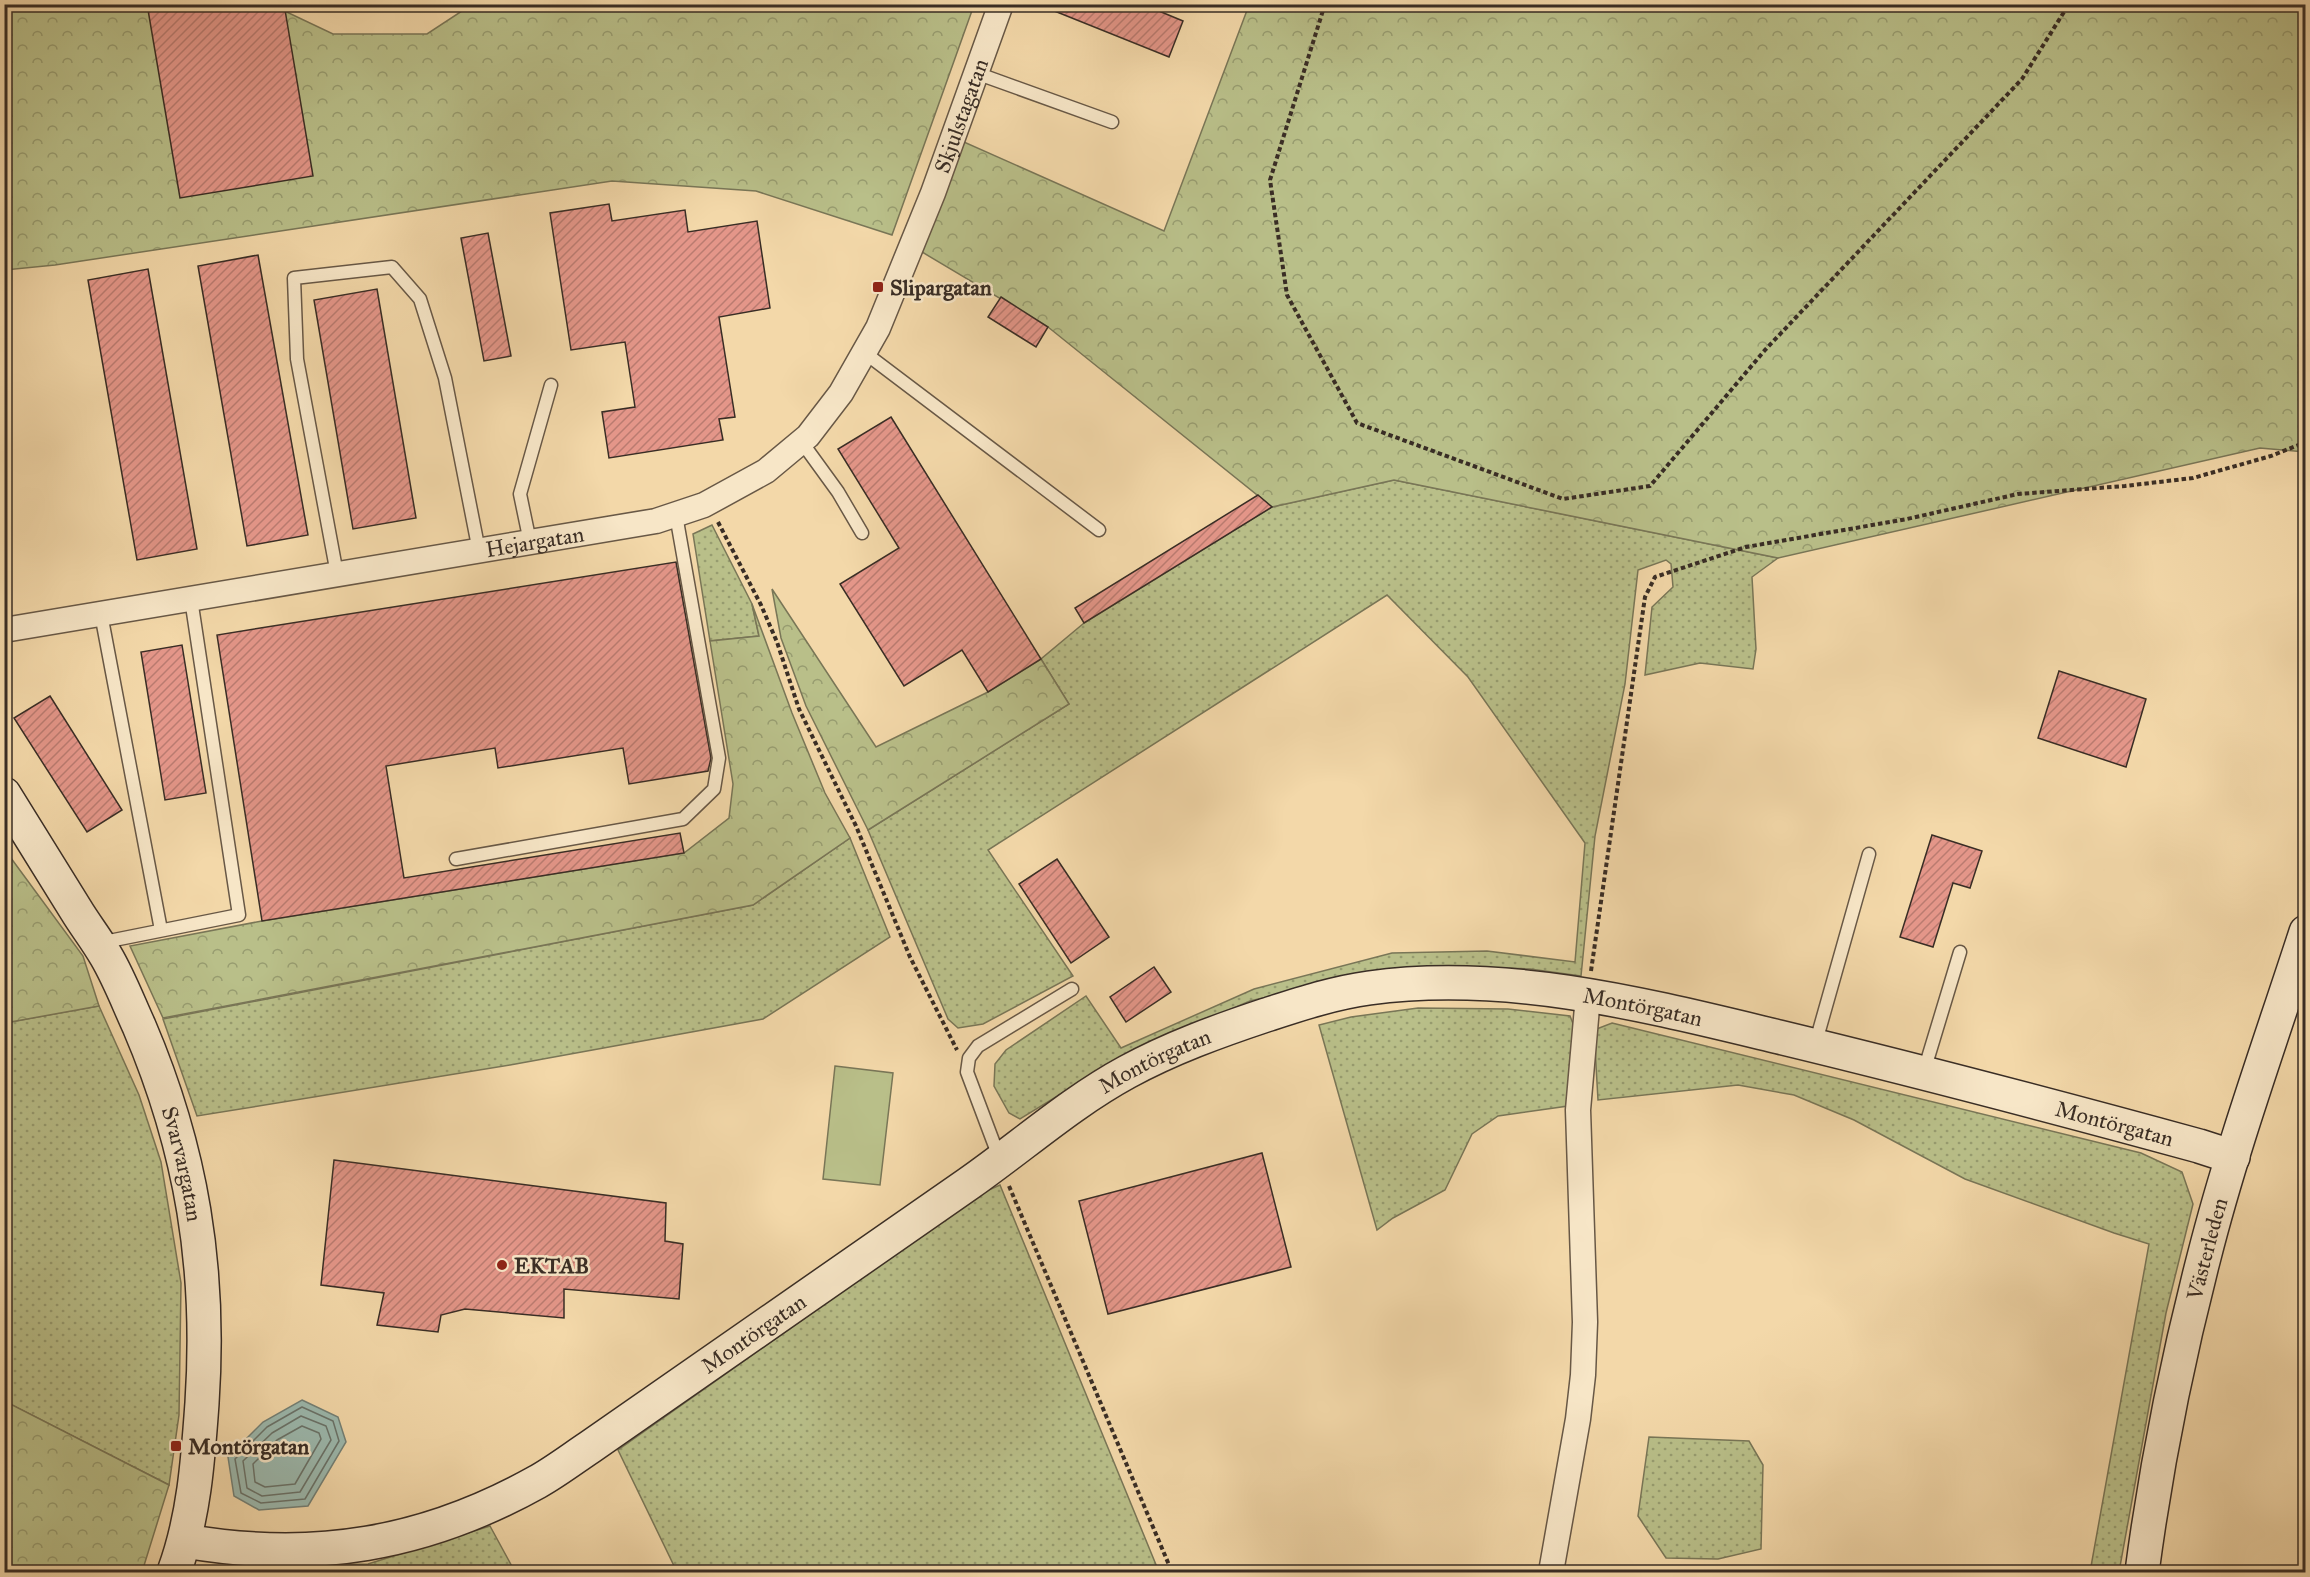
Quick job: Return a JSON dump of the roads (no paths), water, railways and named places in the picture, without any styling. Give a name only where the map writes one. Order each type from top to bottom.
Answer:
[{"type":"street","name":"Skjulstagatan","points":[[920,225],[1001,4]]},
{"type":"street","name":"Hejargatan","points":[[4,630],[656,521],[708,503],[766,471],[801,441],[842,393],[878,328],[920,225]]},
{"type":"street","name":"Svarvargatan","points":[[4,794],[98,943],[126,998],[173,1116],[192,1194],[204,1294],[203,1377],[198,1457],[185,1541],[174,1572]]},
{"type":"street","name":"Västerleden","points":[[2142,1572],[2173,1390],[2204,1255],[2233,1157],[2306,932]]},
{"type":"street","name":"Montörgatan","points":[[185,1541],[224,1548],[262,1551],[347,1547],[382,1542],[422,1532],[504,1500],[539,1481],[590,1447],[1001,1161],[1084,1096],[1174,1048],[1308,1001],[1368,988],[1441,983],[1516,985],[1588,996],[1703,1019],[1923,1072],[2233,1157]]},
{"type":"street","points":[[1551,1572],[1578,1419],[1583,1375],[1585,1322],[1578,1110],[1588,996]]},
{"type":"lane","points":[[976,72],[1112,122]]},
{"type":"lane","points":[[337,574],[297,359],[294,278],[392,267],[420,299],[445,378],[479,551]]},
{"type":"lane","points":[[865,353],[1099,530]]},
{"type":"lane","points":[[530,542],[520,494],[550,385]]},
{"type":"lane","points":[[801,441],[838,492],[862,533]]},
{"type":"lane","points":[[456,859],[683,819],[714,789],[719,758],[676,514]]},
{"type":"lane","points":[[98,943],[238,915],[191,599]]},
{"type":"lane","points":[[101,614],[161,930]]},
{"type":"lane","points":[[1815,1046],[1869,854]]},
{"type":"lane","points":[[1923,1072],[1960,952]]},
{"type":"lane","points":[[1001,1161],[967,1072],[969,1058],[978,1046],[1072,989]]},
{"type":"water","points":[[302,1400],[338,1417],[346,1442],[308,1506],[259,1510],[234,1496],[228,1457],[263,1422]]},
{"type":"place","name":"Slipargatan","points":[[878,287]]},
{"type":"place","name":"EKTAB","points":[[502,1265]]},
{"type":"place","name":"Montörgatan","points":[[176,1446]]}]
